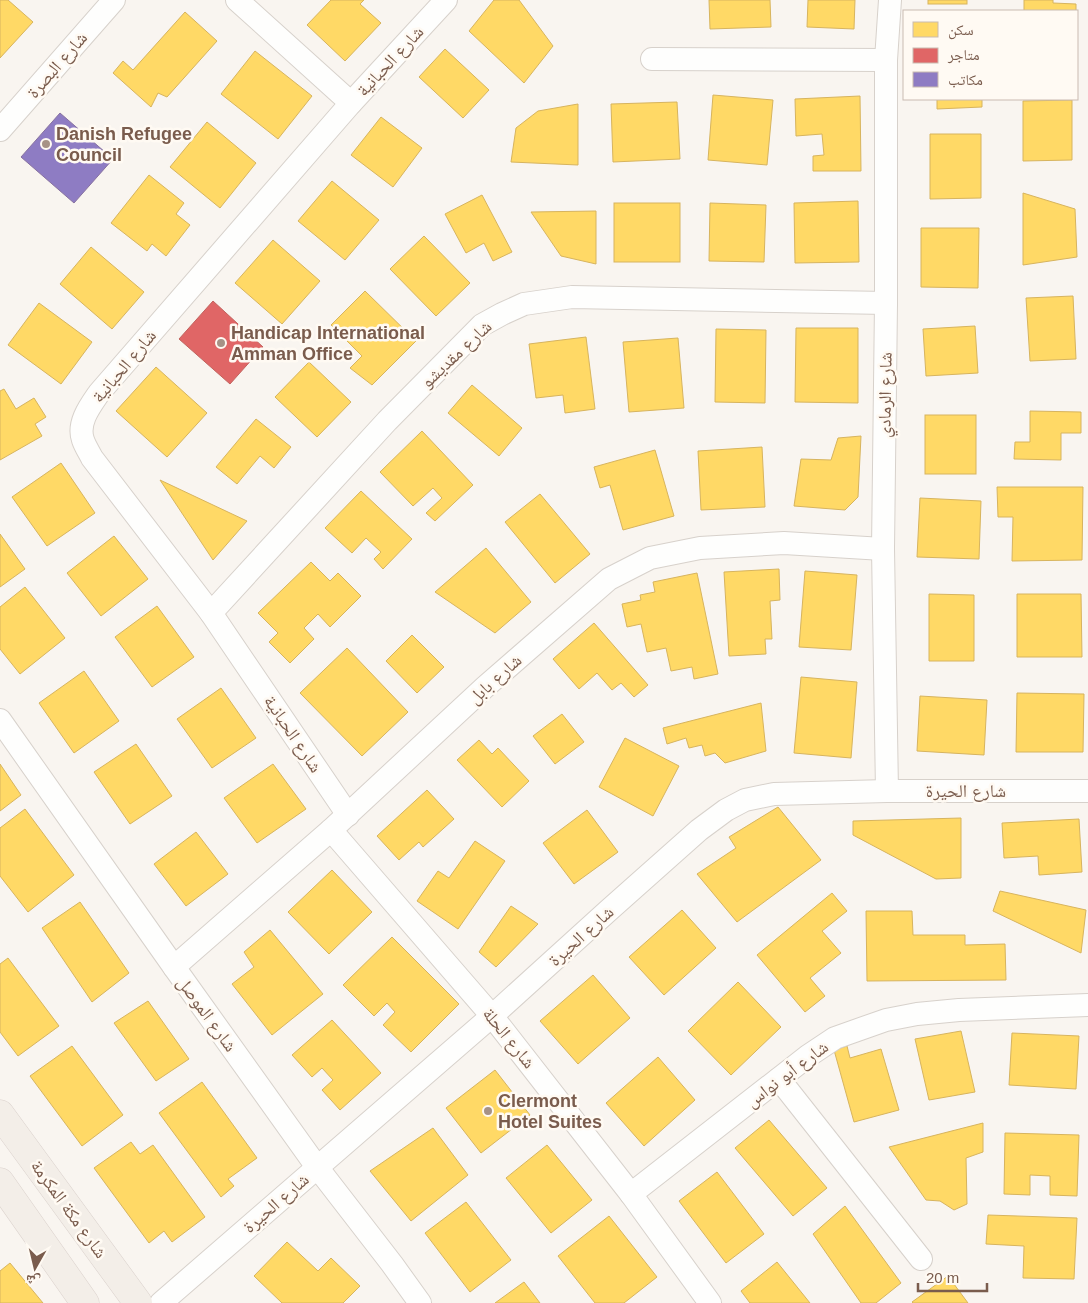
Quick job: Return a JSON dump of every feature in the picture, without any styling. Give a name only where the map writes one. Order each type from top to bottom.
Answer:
[{"type":"main road","name":"شارع مكة المكرمة","points":[[0,1114],[138,1303]]},
{"type":"main road","points":[[0,1182],[85,1303]]},
{"type":"street","name":"شارع البصرة","points":[[0,130],[114,0]]},
{"type":"street","points":[[237,0],[351,103]]},
{"type":"street","name":"شارع الحبانية","points":[[348,815],[211,614],[92,458],[82,439],[82,424],[88,408],[99,393],[351,103],[446,0]]},
{"type":"street","name":"شارع الرمادي","points":[[887,791],[883,549],[886,60],[890,0]]},
{"type":"street","points":[[652,59],[886,60]]},
{"type":"street","name":"شارع مقديشو","points":[[211,614],[387,421],[482,325],[502,314],[524,304],[572,297],[886,303]]},
{"type":"street","name":"شارع بابل","points":[[174,967],[348,815],[478,693],[609,579],[650,558],[700,548],[784,543],[883,549]]},
{"type":"street","name":"شارع الموصل","points":[[0,720],[317,1167],[420,1303]]},
{"type":"street","name":"شارع الحيرة","points":[[161,1303],[492,1016],[699,830],[726,810],[745,800],[774,794],[887,791],[1088,791]]},
{"type":"street","name":"شارع الحلة","points":[[331,830],[492,1016],[631,1194],[710,1303]]},
{"type":"street","name":"شارع أبو نواس","points":[[631,1194],[808,1056],[835,1038],[886,1020],[917,1014],[959,1010],[1088,1005]]},
{"type":"street","points":[[779,1079],[921,1259]]},
{"type":"building: سكن","points":[[0,0],[8,0],[33,22],[0,58]]},
{"type":"building: سكن","points":[[331,0],[364,0],[360,4],[381,23],[345,61],[307,25]]},
{"type":"building: سكن","points":[[494,0],[519,0],[553,46],[524,83],[469,31]]},
{"type":"building: سكن","points":[[709,0],[770,0],[771,27],[710,29]]},
{"type":"building: سكن","points":[[808,0],[855,0],[854,29],[807,27]]},
{"type":"building: سكن","points":[[928,0],[967,0],[967,4],[928,4]]},
{"type":"building: سكن","points":[[1024,0],[1053,0],[1053,3],[1076,4],[1076,10],[1024,10]]},
{"type":"building: سكن","points":[[185,12],[217,41],[167,97],[158,93],[151,107],[113,73],[123,61],[133,70]]},
{"type":"building: سكن","points":[[445,49],[489,90],[463,118],[419,77]]},
{"type":"building: سكن","points":[[255,51],[312,96],[278,139],[221,94]]},
{"type":"building: سكن","points":[[713,95],[773,100],[767,165],[708,160]]},
{"type":"building: سكن","points":[[860,96],[861,171],[813,171],[813,156],[824,155],[822,134],[796,136],[795,99]]},
{"type":"building: سكن","points":[[937,100],[982,100],[982,107],[937,109]]},
{"type":"building: سكن","points":[[1072,100],[1072,160],[1023,161],[1023,101]]},
{"type":"building: سكن","points":[[677,102],[680,159],[613,162],[611,104]]},
{"type":"building: سكن","points":[[578,104],[578,165],[511,162],[516,128],[538,111]]},
{"type":"building: سكن","points":[[381,117],[422,148],[393,187],[351,155]]},
{"type":"building: سكن","points":[[207,122],[256,163],[220,208],[170,167]]},
{"type":"building: سكن","points":[[930,134],[981,134],[981,198],[930,199]]},
{"type":"building: سكن","points":[[149,175],[184,203],[176,214],[190,225],[166,256],[152,244],[147,251],[111,223]]},
{"type":"building: سكن","points":[[332,181],[379,220],[345,260],[298,221]]},
{"type":"building: سكن","points":[[1023,193],[1075,209],[1077,257],[1023,265]]},
{"type":"building: سكن","points":[[482,195],[512,252],[493,261],[484,243],[466,253],[445,214]]},
{"type":"building: سكن","points":[[858,201],[859,262],[795,263],[794,203]]},
{"type":"building: سكن","points":[[614,203],[680,203],[680,262],[614,262]]},
{"type":"building: سكن","points":[[710,203],[766,205],[764,262],[709,261]]},
{"type":"building: سكن","points":[[596,211],[596,264],[561,256],[531,212]]},
{"type":"building: سكن","points":[[921,228],[979,228],[978,288],[921,287]]},
{"type":"building: سكن","points":[[424,236],[470,283],[436,316],[390,269]]},
{"type":"building: سكن","points":[[273,240],[320,281],[282,324],[235,283]]},
{"type":"building: سكن","points":[[91,247],[144,292],[112,329],[60,284]]},
{"type":"building: سكن","points":[[365,291],[416,341],[372,385],[350,368],[362,356],[331,325]]},
{"type":"building: سكن","points":[[1073,296],[1076,359],[1030,361],[1026,298]]},
{"type":"building: سكن","points":[[39,303],[92,342],[61,384],[8,345]]},
{"type":"building: سكن","points":[[975,326],[978,373],[926,376],[923,329]]},
{"type":"building: سكن","points":[[796,328],[858,328],[858,403],[795,402]]},
{"type":"building: سكن","points":[[716,329],[766,330],[765,403],[715,402]]},
{"type":"building: سكن","points":[[586,337],[595,409],[565,413],[563,395],[536,398],[529,344]]},
{"type":"building: سكن","points":[[678,338],[684,408],[629,412],[623,342]]},
{"type":"building: سكن","points":[[309,362],[351,402],[317,437],[275,397]]},
{"type":"building: سكن","points":[[156,367],[207,413],[167,457],[116,411]]},
{"type":"building: سكن","points":[[472,385],[522,428],[499,456],[448,413]]},
{"type":"building: سكن","points":[[4,389],[16,409],[34,398],[46,417],[35,424],[42,436],[0,460],[0,391]]},
{"type":"building: سكن","points":[[1030,411],[1081,412],[1081,433],[1061,433],[1061,460],[1014,459],[1015,442],[1030,442]]},
{"type":"building: سكن","points":[[925,415],[976,415],[976,474],[925,474]]},
{"type":"building: سكن","points":[[256,419],[291,447],[274,468],[260,456],[237,484],[216,467]]},
{"type":"building: سكن","points":[[422,431],[473,485],[435,521],[426,513],[442,498],[433,488],[413,506],[380,472]]},
{"type":"building: سكن","points":[[861,436],[858,497],[845,510],[794,506],[801,459],[831,460],[838,438]]},
{"type":"building: سكن","points":[[762,447],[765,507],[701,510],[698,451]]},
{"type":"building: سكن","points":[[655,450],[674,516],[623,530],[610,485],[600,488],[594,467]]},
{"type":"building: سكن","points":[[61,463],[95,513],[47,546],[12,497]]},
{"type":"building: سكن","points":[[160,480],[247,521],[213,560]]},
{"type":"building: سكن","points":[[997,487],[1083,487],[1082,560],[1012,561],[1013,517],[998,517]]},
{"type":"building: سكن","points":[[361,491],[412,539],[383,569],[374,559],[381,552],[366,538],[352,553],[325,528]]},
{"type":"building: سكن","points":[[540,494],[590,554],[555,583],[505,522]]},
{"type":"building: سكن","points":[[920,498],[981,501],[979,559],[917,557]]},
{"type":"building: سكن","points":[[0,534],[25,569],[0,587]]},
{"type":"building: سكن","points":[[114,536],[148,579],[101,616],[67,573]]},
{"type":"building: سكن","points":[[486,548],[531,602],[495,633],[435,592]]},
{"type":"building: سكن","points":[[311,562],[330,581],[338,573],[361,596],[330,627],[318,614],[304,628],[314,639],[290,663],[269,642],[278,633],[258,613]]},
{"type":"building: سكن","points":[[779,569],[780,600],[770,601],[772,639],[765,639],[766,654],[729,656],[724,572]]},
{"type":"building: سكن","points":[[805,571],[857,575],[851,650],[799,647]]},
{"type":"building: سكن","points":[[697,573],[718,674],[694,679],[692,667],[671,671],[666,648],[647,652],[641,624],[627,627],[622,604],[641,600],[640,595],[655,592],[653,582]]},
{"type":"building: سكن","points":[[25,587],[65,638],[20,674],[0,649],[0,607]]},
{"type":"building: سكن","points":[[929,594],[974,595],[974,661],[929,661]]},
{"type":"building: سكن","points":[[1017,594],[1081,594],[1082,657],[1017,657]]},
{"type":"building: سكن","points":[[157,606],[194,657],[152,687],[115,637]]},
{"type":"building: سكن","points":[[594,623],[648,685],[634,697],[621,683],[612,690],[597,673],[579,689],[553,659]]},
{"type":"building: سكن","points":[[412,635],[444,667],[417,693],[386,661]]},
{"type":"building: سكن","points":[[347,648],[408,712],[362,756],[300,693]]},
{"type":"building: سكن","points":[[84,671],[119,721],[74,753],[39,703]]},
{"type":"building: سكن","points":[[801,677],[857,682],[851,758],[794,753]]},
{"type":"building: سكن","points":[[221,688],[256,738],[212,768],[177,719]]},
{"type":"building: سكن","points":[[1017,693],[1084,694],[1083,752],[1016,752]]},
{"type":"building: سكن","points":[[920,696],[987,700],[984,755],[917,751]]},
{"type":"building: سكن","points":[[761,703],[766,751],[725,763],[715,753],[705,756],[702,745],[689,748],[686,738],[667,744],[663,728]]},
{"type":"building: سكن","points":[[562,714],[584,742],[555,764],[533,736]]},
{"type":"building: سكن","points":[[625,738],[679,766],[653,816],[599,787]]},
{"type":"building: سكن","points":[[479,740],[492,754],[498,748],[529,781],[502,807],[457,760]]},
{"type":"building: سكن","points":[[136,744],[172,796],[130,824],[94,772]]},
{"type":"building: سكن","points":[[0,764],[21,795],[0,811]]},
{"type":"building: سكن","points":[[273,764],[306,809],[257,843],[224,798]]},
{"type":"building: سكن","points":[[427,790],[454,819],[423,847],[419,842],[399,860],[377,836]]},
{"type":"building: سكن","points":[[778,807],[821,860],[737,922],[697,874],[736,848],[729,837]]},
{"type":"building: سكن","points":[[25,809],[74,875],[28,912],[0,876],[0,828]]},
{"type":"building: سكن","points":[[587,810],[618,852],[574,884],[543,843]]},
{"type":"building: سكن","points":[[961,818],[961,878],[936,879],[853,835],[853,821]]},
{"type":"building: سكن","points":[[1079,819],[1082,872],[1039,875],[1038,856],[1004,858],[1002,823]]},
{"type":"building: سكن","points":[[196,832],[228,874],[186,906],[154,864]]},
{"type":"building: سكن","points":[[475,841],[505,861],[458,929],[417,901],[438,871],[449,878]]},
{"type":"building: سكن","points":[[332,870],[372,912],[329,954],[288,912]]},
{"type":"building: سكن","points":[[1000,891],[1086,910],[1081,953],[993,911]]},
{"type":"building: سكن","points":[[832,893],[847,911],[822,931],[841,953],[810,978],[825,996],[805,1012],[757,955]]},
{"type":"building: سكن","points":[[80,902],[129,973],[92,1002],[42,928]]},
{"type":"building: سكن","points":[[511,906],[538,924],[496,967],[479,952]]},
{"type":"building: سكن","points":[[682,910],[716,948],[664,995],[629,957]]},
{"type":"building: سكن","points":[[866,911],[912,911],[913,935],[965,935],[965,945],[1005,944],[1006,980],[867,981]]},
{"type":"building: سكن","points":[[270,930],[323,994],[272,1035],[232,984],[254,967],[244,952]]},
{"type":"building: سكن","points":[[392,937],[459,1004],[411,1052],[383,1025],[395,1012],[387,1003],[374,1016],[343,985]]},
{"type":"building: سكن","points":[[8,958],[59,1026],[18,1056],[0,1032],[0,964]]},
{"type":"building: سكن","points":[[593,975],[630,1018],[578,1064],[540,1021]]},
{"type":"building: سكن","points":[[738,982],[781,1027],[731,1075],[688,1031]]},
{"type":"building: سكن","points":[[148,1001],[189,1059],[156,1081],[114,1023]]},
{"type":"building: سكن","points":[[332,1020],[381,1073],[340,1110],[322,1090],[333,1080],[322,1068],[312,1077],[292,1055]]},
{"type":"building: سكن","points":[[961,1031],[975,1092],[929,1100],[915,1039]]},
{"type":"building: سكن","points":[[1012,1033],[1079,1036],[1076,1089],[1009,1085]]},
{"type":"building: سكن","points":[[72,1046],[123,1115],[82,1146],[30,1076]]},
{"type":"building: سكن","points":[[847,1046],[850,1058],[881,1049],[899,1110],[854,1122],[834,1050]]},
{"type":"building: سكن","points":[[658,1057],[695,1100],[644,1146],[606,1103]]},
{"type":"building: سكن","name":"Clermont Hotel Suites","points":[[495,1070],[530,1115],[481,1153],[446,1108]]},
{"type":"building: سكن","points":[[202,1082],[257,1158],[228,1179],[234,1186],[221,1197],[159,1113]]},
{"type":"building: سكن","points":[[769,1120],[827,1188],[793,1216],[735,1148]]},
{"type":"building: سكن","points":[[983,1123],[983,1152],[966,1158],[967,1204],[954,1210],[940,1201],[926,1200],[889,1147]]},
{"type":"building: سكن","points":[[433,1128],[468,1175],[411,1221],[370,1171]]},
{"type":"building: سكن","points":[[1005,1133],[1079,1135],[1077,1196],[1050,1195],[1050,1176],[1030,1175],[1030,1195],[1004,1194]]},
{"type":"building: سكن","points":[[131,1142],[140,1154],[153,1145],[205,1217],[172,1242],[164,1231],[149,1243],[94,1168]]},
{"type":"building: سكن","points":[[547,1145],[592,1200],[551,1233],[506,1178]]},
{"type":"building: سكن","points":[[717,1172],[764,1234],[726,1263],[679,1201]]},
{"type":"building: سكن","points":[[466,1202],[511,1260],[470,1292],[425,1233]]},
{"type":"building: سكن","points":[[845,1206],[901,1283],[876,1303],[861,1303],[813,1234]]},
{"type":"building: سكن","points":[[988,1215],[1077,1218],[1074,1279],[1023,1278],[1024,1246],[986,1244]]},
{"type":"building: سكن","points":[[609,1216],[657,1277],[624,1303],[595,1303],[558,1256]]},
{"type":"building: سكن","points":[[287,1242],[318,1271],[331,1258],[360,1286],[343,1303],[282,1303],[254,1276]]},
{"type":"building: سكن","points":[[777,1262],[810,1303],[750,1303],[741,1291]]},
{"type":"building: سكن","points":[[10,1263],[43,1303],[0,1303],[0,1271]]},
{"type":"building: سكن","points":[[948,1276],[968,1303],[912,1302]]},
{"type":"building: سكن","points":[[524,1282],[540,1303],[495,1303]]},
{"type":"building: متاجر","name":"Handicap International Amman Office","points":[[213,301],[263,347],[230,384],[179,339]]},
{"type":"building: مكاتب","points":[[60,113],[113,159],[74,203],[21,157]]},
{"type":"place","name":"Danish Refugee Council","points":[[46,144]]},
{"type":"place","name":"Handicap International Amman Office","points":[[221,343]]},
{"type":"place","name":"Clermont Hotel Suites","points":[[488,1111]]}]
